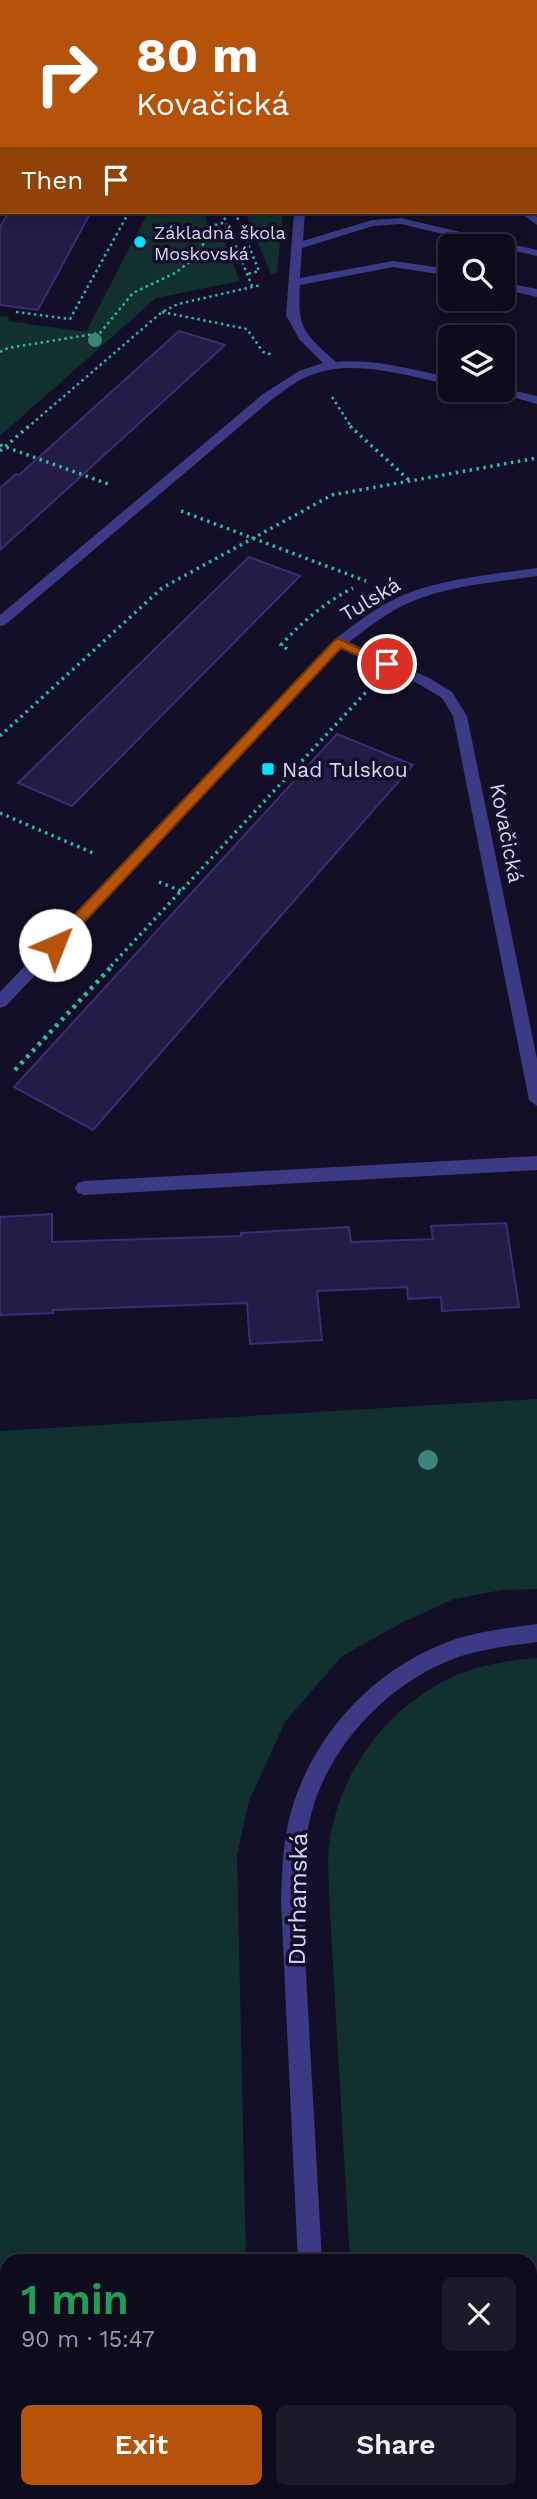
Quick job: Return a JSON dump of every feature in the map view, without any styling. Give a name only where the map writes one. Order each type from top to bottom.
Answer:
[{"type":"street","points":[[299,214],[292,314],[297,329],[307,343],[332,365]]},
{"type":"street","points":[[297,246],[330,239],[362,219],[401,221],[537,253]]},
{"type":"street","points":[[294,283],[393,264],[438,271]]},
{"type":"street","points":[[515,288],[537,293]]},
{"type":"street","points":[[0,622],[267,397],[308,371],[332,365],[396,371],[438,379]]},
{"type":"street","points":[[515,395],[537,400]]},
{"type":"street","name":"Tulská","points":[[0,1002],[339,643],[374,617],[410,597],[462,584],[537,572]]},
{"type":"street","name":"Kovačická","points":[[339,643],[424,681],[447,695],[460,716],[537,1100]]},
{"type":"street","points":[[84,1188],[537,1163]]},
{"type":"street","name":"Durhamská","points":[[310,2254],[293,1879],[297,1830],[311,1783],[342,1732],[365,1705],[402,1675],[443,1653],[489,1639],[537,1633]]},
{"type":"path","points":[[16,312],[69,319],[128,214]]},
{"type":"path","points":[[223,214],[252,286]]},
{"type":"path","points":[[235,214],[259,271],[247,274]]},
{"type":"path","points":[[0,352],[8,348],[100,333],[133,293],[175,272],[195,258],[215,225],[226,222]]},
{"type":"path","points":[[0,451],[2,446],[162,312],[178,304],[252,286],[294,283]]},
{"type":"path","points":[[162,312],[247,329],[263,352]]},
{"type":"path","points":[[329,392],[349,425],[410,481]]},
{"type":"path","points":[[0,736],[162,588],[332,495],[537,458]]},
{"type":"path","points":[[290,552],[367,581]]},
{"type":"path","points":[[15,1070],[368,690]]},
{"type":"path","points":[[0,813],[103,857]]},
{"type":"path","points":[[164,909],[173,913]]},
{"type":"green space","points":[[147,214],[204,214],[209,226],[219,227],[240,281],[156,298],[0,436],[0,316],[9,317],[8,321],[86,332]]},
{"type":"green space","points":[[246,214],[283,214],[277,272],[271,274]]},
{"type":"green space","points":[[537,1399],[537,1589],[502,1590],[454,1599],[403,1622],[342,1656],[285,1722],[249,1801],[237,1855],[246,2254],[0,2254],[0,1431]]},
{"type":"green space","points":[[537,1658],[537,2254],[350,2254],[329,1895],[328,1852],[334,1818],[343,1792],[371,1743],[410,1703],[459,1674]]},
{"type":"building","points":[[8,214],[90,214],[38,310],[0,305],[0,227]]},
{"type":"building","points":[[179,331],[225,345],[0,550],[0,488],[16,474],[19,475]]},
{"type":"building","points":[[249,557],[300,576],[72,806],[18,783]]},
{"type":"building","points":[[337,734],[413,765],[93,1130],[14,1087]]},
{"type":"building","points":[[52,1214],[52,1242],[241,1236],[241,1233],[349,1227],[351,1242],[433,1239],[431,1226],[506,1223],[519,1307],[442,1311],[441,1297],[408,1299],[407,1287],[317,1291],[322,1340],[250,1344],[247,1303],[53,1310],[53,1313],[0,1315],[0,1217]]},
{"type":"place","name":"Základná škola Moskovská","points":[[140,242]]},
{"type":"place","name":"Nad Tulskou","points":[[268,769]]},
{"type":"route","points":[[55,945],[339,643],[387,664]]}]
